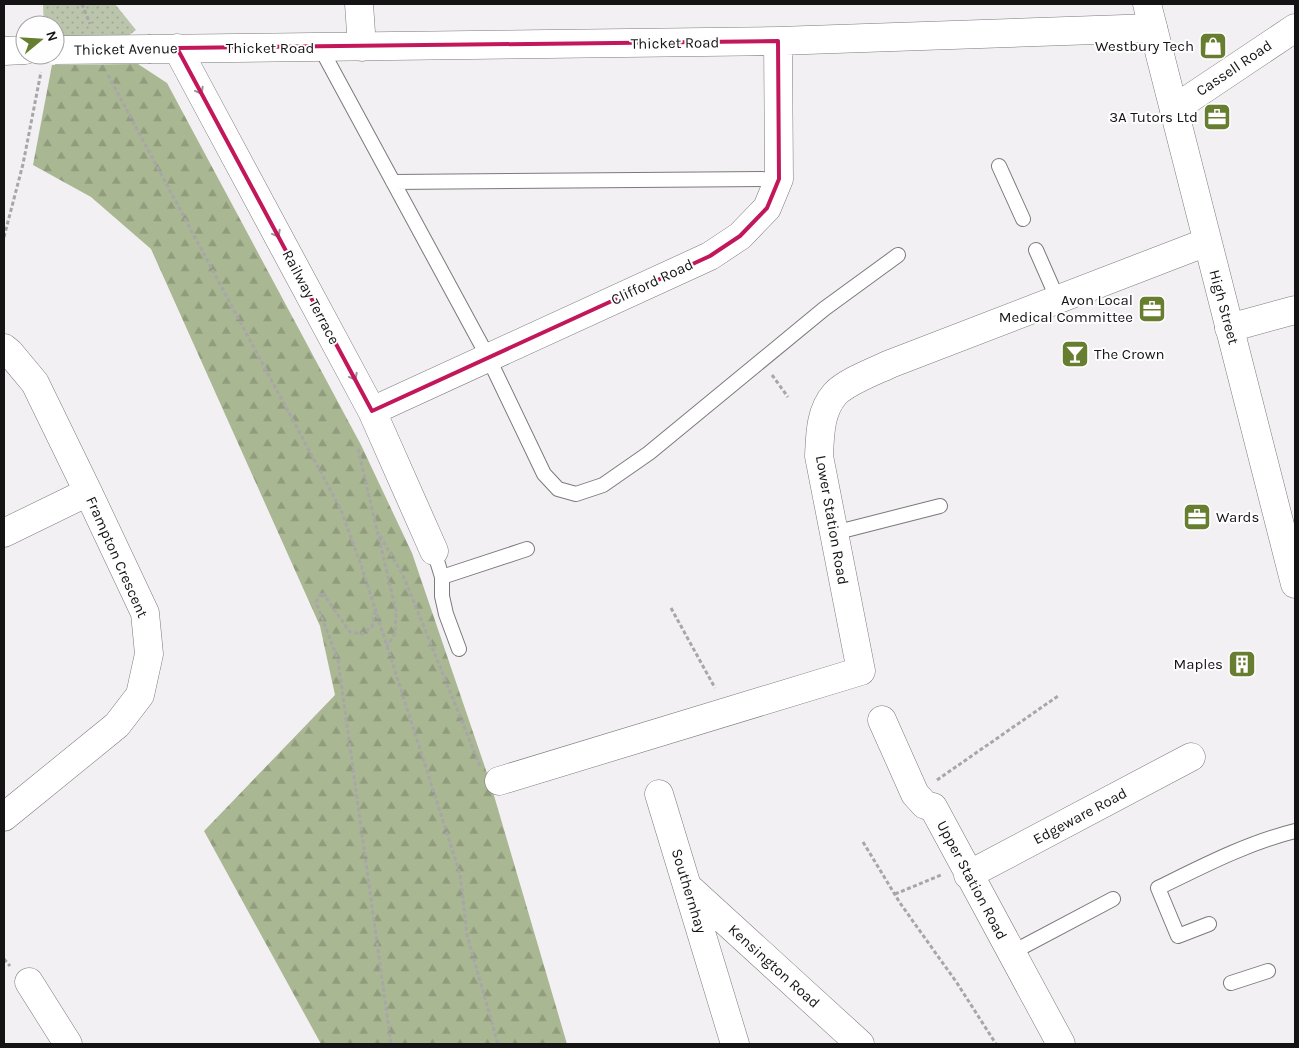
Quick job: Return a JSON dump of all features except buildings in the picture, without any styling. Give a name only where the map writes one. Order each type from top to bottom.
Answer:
[{"type":"street","points":[[359,4],[362,47]]},
{"type":"street","name":"Thicket Road","points":[[175,48],[778,41],[1150,16]]},
{"type":"street","name":"High Street","points":[[1150,16],[1229,328],[1291,553],[1295,584]]},
{"type":"street","name":"Cassell Road","points":[[1174,109],[1294,33]]},
{"type":"street","name":"Clifford Road","points":[[372,411],[710,256],[740,236],[767,208],[779,179],[778,41]]},
{"type":"street","name":"Thicket Avenue","points":[[65,55],[175,48]]},
{"type":"street","name":"Railway Terrace","points":[[175,48],[372,411],[434,551]]},
{"type":"street","name":"Lower Station Road","points":[[499,781],[861,671],[819,456],[820,427],[827,408],[836,393],[853,381],[890,364],[1207,242]]},
{"type":"street","points":[[1229,328],[1295,310]]},
{"type":"street","name":"Frampton Crescent","points":[[4,348],[35,384],[88,492],[145,613],[149,654],[140,695],[117,725],[4,817]]},
{"type":"street","points":[[4,533],[88,492]]},
{"type":"street","name":"Upper Station Road","points":[[882,720],[916,794],[925,805],[933,807],[1061,1044]]},
{"type":"street","name":"Edgeware Road","points":[[966,870],[1191,757]]},
{"type":"street","name":"Southernhay","points":[[659,794],[735,1044]]},
{"type":"street","name":"Kensington Road","points":[[688,887],[860,1044]]},
{"type":"street","points":[[29,982],[68,1044]]},
{"type":"lane","points":[[320,47],[488,357],[544,474],[558,489],[576,494],[603,485],[650,453],[824,309],[898,255]]},
{"type":"lane","points":[[999,166],[1022,219]]},
{"type":"lane","points":[[393,182],[779,179]]},
{"type":"lane","points":[[1036,250],[1058,300]]},
{"type":"lane","points":[[834,532],[940,506]]},
{"type":"lane","points":[[442,577],[526,549]]},
{"type":"lane","points":[[434,551],[442,577],[442,596],[446,614],[459,649]]},
{"type":"lane","points":[[1208,924],[1178,936],[1158,888],[1229,853],[1278,835],[1295,831]]},
{"type":"lane","points":[[1011,953],[1113,899]]},
{"type":"lane","points":[[1231,983],[1268,970]]},
{"type":"path","points":[[82,4],[92,28]]},
{"type":"path","points":[[4,237],[23,164],[39,65]]},
{"type":"path","points":[[107,74],[341,510],[362,568],[460,874],[467,935],[498,1044]]},
{"type":"path","points":[[356,442],[380,536],[396,611],[395,633],[387,647]]},
{"type":"path","points":[[380,536],[403,575],[485,779],[499,781]]},
{"type":"path","points":[[375,610],[372,627],[362,634],[350,632],[322,592],[316,602],[338,660],[391,1044]]},
{"type":"path","points":[[671,608],[728,712]]},
{"type":"path","points":[[916,794],[1058,696]]},
{"type":"path","points":[[863,842],[895,894],[957,983],[996,1044]]},
{"type":"path","points":[[895,894],[966,870]]},
{"type":"highlighted area","points":[[778,41],[779,179],[767,208],[740,236],[710,256],[372,411],[177,48]]},
{"type":"green space","points":[[43,4],[115,4],[136,30],[124,39],[65,37],[65,15],[44,15]]},
{"type":"green space","points":[[138,64],[167,83],[361,445],[412,553],[490,782],[567,1044],[321,1044],[204,831],[335,695],[320,626],[151,249],[91,197],[33,165],[52,65]]},
{"type":"place","name":"Westbury Tech","points":[[1213,46]]},
{"type":"place","name":"3A Tutors Ltd","points":[[1217,117]]},
{"type":"place","name":"Avon Local Medical Committee","points":[[1152,309]]},
{"type":"place","name":"The Crown","points":[[1075,354]]},
{"type":"place","name":"Wards","points":[[1197,517]]},
{"type":"place","name":"Maples","points":[[1242,664]]}]
